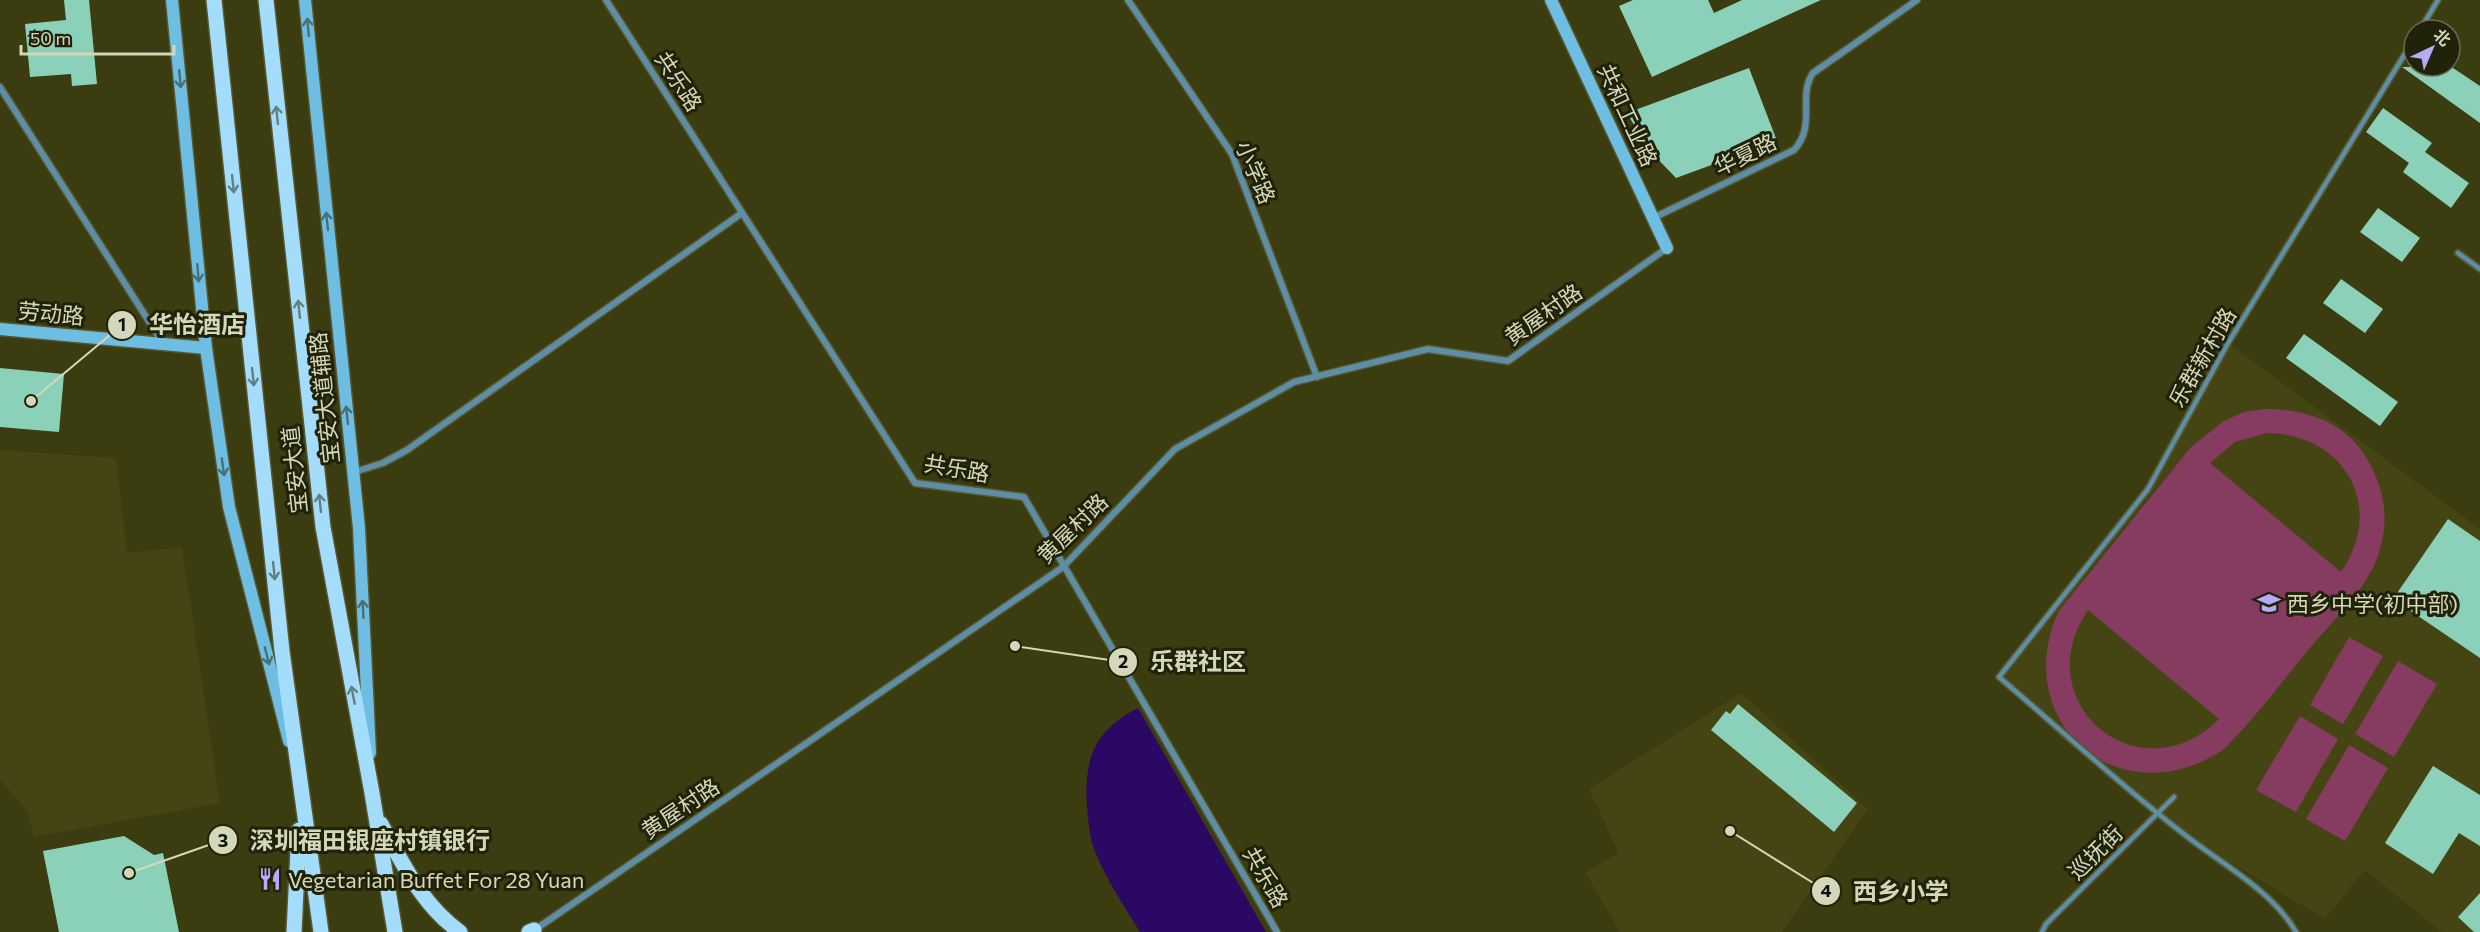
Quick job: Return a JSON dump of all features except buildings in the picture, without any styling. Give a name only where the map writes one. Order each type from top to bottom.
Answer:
[{"type":"main road","points":[[172,0],[206,348],[229,507],[299,782],[298,888],[294,932]]},
{"type":"main road","name":"宝安大道","points":[[214,0],[282,651],[321,932]]},
{"type":"main road","name":"宝安大道","points":[[266,0],[323,527],[395,932]]},
{"type":"main road","name":"宝安大道辅路","points":[[305,0],[359,528],[372,794]]},
{"type":"main road","name":"共和工业路","points":[[1551,0],[1667,248]]},
{"type":"main road","name":"劳动路","points":[[0,329],[206,348]]},
{"type":"main road","points":[[376,815],[426,900],[442,919],[460,932]]},
{"type":"street","name":"共乐路","points":[[606,0],[915,483],[1024,497],[1277,932]]},
{"type":"street","name":"小学路","points":[[1128,0],[1232,154],[1317,377]]},
{"type":"street","name":"华夏路","points":[[1653,218],[1794,150],[1802,141],[1806,129],[1807,81],[1813,73],[1917,0]]},
{"type":"street","points":[[0,87],[163,344]]},
{"type":"street","points":[[353,472],[383,463],[407,450],[742,213]]},
{"type":"street","name":"黄屋村路","points":[[531,931],[1064,567],[1175,448],[1294,382],[1428,349],[1508,361],[1667,248]]},
{"type":"lane","points":[[2427,18],[2438,0]]},
{"type":"lane","name":"乐群新村路","points":[[2158,813],[2000,677],[2148,489],[2228,343],[2402,59]]},
{"type":"lane","points":[[2458,253],[2480,269]]},
{"type":"lane","name":"巡抚街","points":[[2042,932],[2046,924],[2174,797]]},
{"type":"lane","points":[[2158,813],[2269,899],[2287,916],[2296,932]]},
{"type":"shaded area","name":"西乡中学(初中部)","points":[[2228,343],[2480,529],[2480,932],[2442,932],[2365,870],[2325,919],[2178,831],[1999,677],[2148,489]]},
{"type":"shaded area","points":[[2265,409],[2307,414],[2333,425],[2355,442],[2371,465],[2383,500],[2383,537],[2375,563],[2350,602],[2223,750],[2185,768],[2147,773],[2113,766],[2084,748],[2062,723],[2049,691],[2047,653],[2058,612],[2191,447],[2224,421],[2244,412]],"holes":[[[2267,433],[2294,437],[2318,446],[2337,460],[2350,479],[2358,500],[2359,523],[2354,547],[2341,572],[2210,463],[2235,442]],[[2088,610],[2219,719],[2188,741],[2156,748],[2126,744],[2100,729],[2081,706],[2071,677],[2072,645]]]},
{"type":"shaded area","points":[[0,450],[116,458],[127,553],[182,547],[220,803],[34,837],[28,812],[0,779]]},
{"type":"shaded area","points":[[2349,637],[2383,656],[2343,724],[2310,705]]},
{"type":"shaded area","points":[[2398,661],[2437,684],[2394,757],[2355,734]]},
{"type":"shaded area","points":[[1741,693],[1868,809],[1782,932],[1620,932],[1585,872],[1619,854],[1589,789]]},
{"type":"shaded area","points":[[1138,708],[1266,932],[1140,932],[1113,888],[1096,854],[1091,838],[1087,806],[1088,774],[1090,760],[1102,736],[1111,726]]},
{"type":"shaded area","points":[[2300,716],[2338,739],[2296,812],[2256,790]]},
{"type":"shaded area","points":[[2349,745],[2388,768],[2345,841],[2306,819]]},
{"type":"place","name":"华怡酒店","points":[[31,401]]},
{"type":"place","name":"西乡中学(初中部)","points":[[2269,603]]},
{"type":"place","name":"乐群社区","points":[[1015,646]]},
{"type":"place","name":"西乡小学","points":[[1730,831]]},
{"type":"place","name":"深圳福田银座村镇银行","points":[[129,873]]},
{"type":"place","name":"Vegetarian Buffet For 28 Yuan","points":[[270,879]]}]
